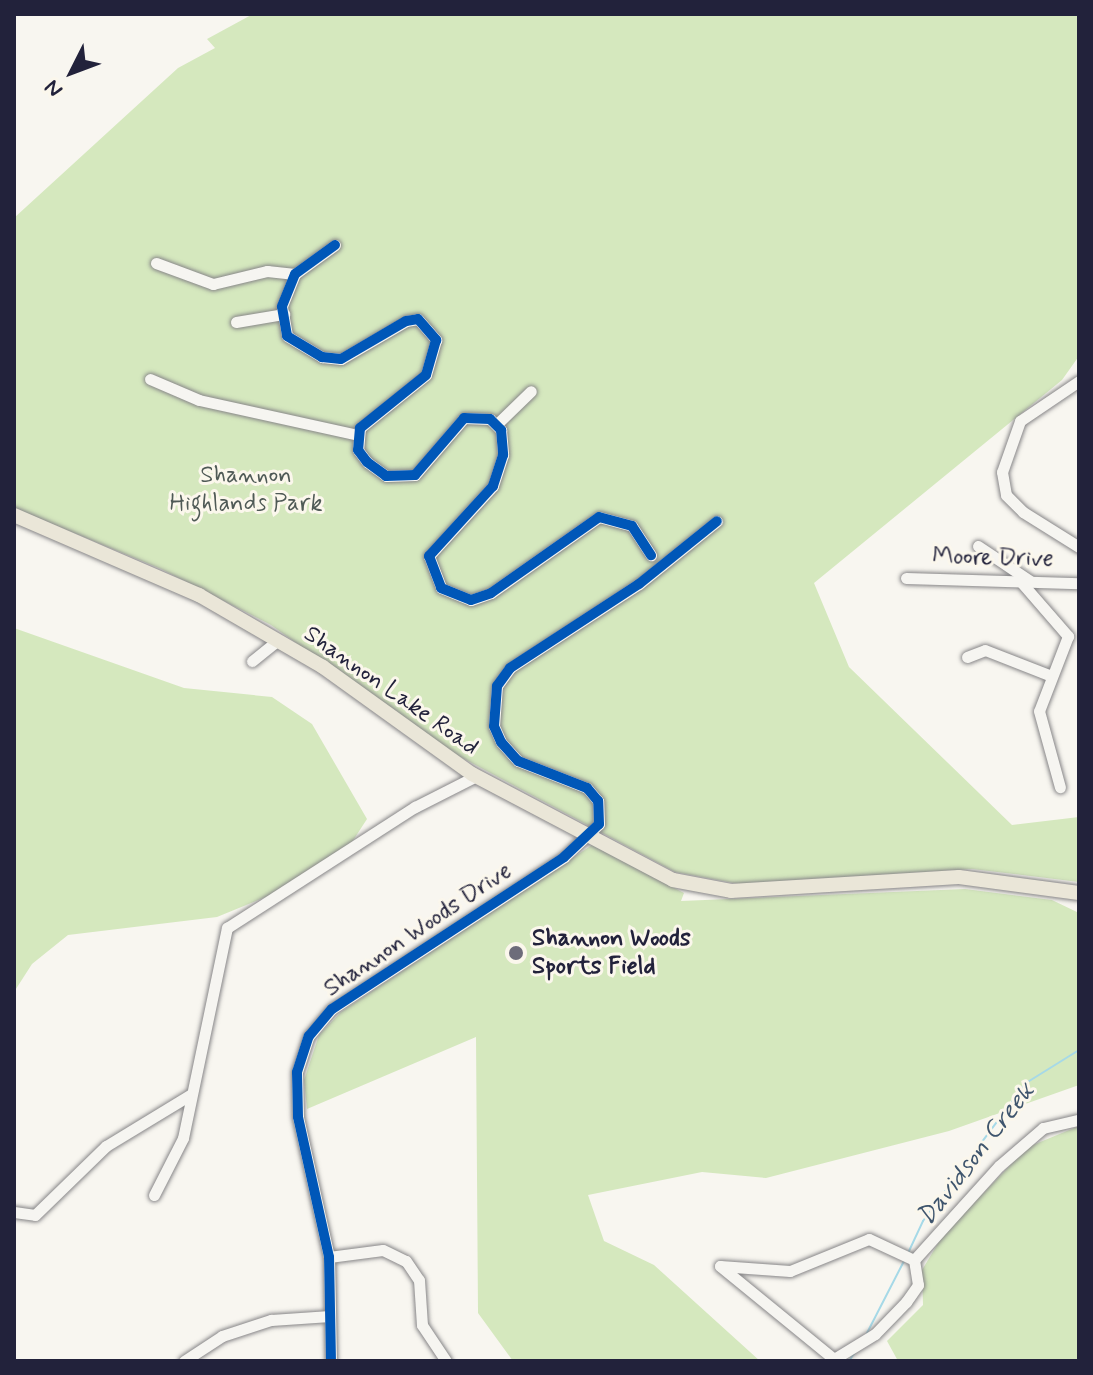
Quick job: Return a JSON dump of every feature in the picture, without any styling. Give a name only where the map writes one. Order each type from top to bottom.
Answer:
[{"type":"main road","name":"Shannon Lake Road","points":[[14,515],[157,574],[277,641],[476,776],[653,872],[711,889],[959,877],[1079,893]]},
{"type":"street","points":[[335,245],[295,274],[284,314],[287,336],[322,357],[341,359],[406,321],[431,329],[437,351],[426,375],[367,419],[358,435],[358,450],[375,472],[399,478],[426,467],[464,418],[497,424]]},
{"type":"street","points":[[156,263],[213,284],[267,271],[295,274]]},
{"type":"street","points":[[236,322],[284,314]]},
{"type":"street","points":[[150,379],[199,400],[358,435]]},
{"type":"street","points":[[1079,381],[1020,421],[1002,472],[1006,495],[1023,512],[1079,547]]},
{"type":"street","points":[[497,424],[531,391]]},
{"type":"street","points":[[497,424],[504,443],[493,486],[429,556],[441,588],[471,600],[491,593],[599,517],[623,522],[661,565]]},
{"type":"street","points":[[586,835],[599,824],[598,801],[587,788],[518,761],[494,726],[493,696],[510,668],[661,565],[717,521]]},
{"type":"street","points":[[978,546],[1026,582],[1068,636],[1049,675],[1039,711],[1060,787]]},
{"type":"street","name":"Moore Drive","points":[[906,578],[1079,583]]},
{"type":"street","points":[[252,661],[277,641]]},
{"type":"street","points":[[967,657],[985,650],[1049,675]]},
{"type":"street","points":[[154,1195],[177,1158],[227,928],[415,807],[476,776]]},
{"type":"street","name":"Shannon Woods Drive","points":[[331,1361],[329,1257],[298,1117],[297,1072],[309,1036],[332,1009],[586,835]]},
{"type":"street","points":[[14,1212],[35,1215],[106,1146],[190,1095]]},
{"type":"street","points":[[914,1260],[1026,1140],[1079,1120]]},
{"type":"street","points":[[869,1239],[914,1260],[918,1285],[906,1302],[834,1360],[720,1266],[790,1271],[869,1239]]},
{"type":"street","points":[[329,1257],[383,1250],[406,1261],[419,1280],[422,1325],[446,1361]]},
{"type":"street","points":[[184,1361],[247,1328],[330,1316]]},
{"type":"green space","name":"Shannon Highlands Park","points":[[253,14],[1079,14],[1079,356],[1062,380],[814,583],[849,667],[1012,825],[1079,817],[1079,882],[972,869],[739,884],[675,872],[442,747],[271,625],[161,569],[14,508],[14,218],[178,68],[215,48],[207,39]]},
{"type":"green space","points":[[14,628],[184,688],[272,697],[312,724],[367,819],[341,859],[295,885],[217,917],[68,935],[32,964],[14,992]]},
{"type":"green space","points":[[592,845],[684,893],[681,901],[965,889],[1052,900],[1079,913],[1079,1085],[949,1131],[766,1178],[702,1172],[588,1195],[604,1241],[654,1265],[760,1361],[513,1361],[478,1313],[476,1037],[307,1109],[304,1080],[319,1035],[341,1012]]},
{"type":"green space","points":[[1079,1126],[1079,1361],[898,1361],[887,1341],[923,1305],[922,1270],[943,1235],[1028,1147]]},
{"type":"waterway","name":"Davidson Creek","points":[[909,1251],[923,1221],[1026,1083],[1079,1050]]},
{"type":"waterway","name":"Davidson Creek","points":[[867,1333],[904,1261]]},
{"type":"waterway","name":"Davidson Creek","points":[[849,1361],[855,1352]]},
{"type":"cycle path","points":[[335,245],[295,274],[282,307],[287,336],[322,357],[341,359],[406,321],[418,319],[436,340],[426,375],[360,428],[358,450],[367,462],[386,476],[415,475],[464,418],[490,419],[501,430],[503,455],[493,486],[429,556],[441,588],[471,600],[491,593],[599,517],[632,526],[651,555]]},
{"type":"cycle path","points":[[331,1361],[329,1257],[298,1117],[297,1072],[309,1036],[332,1009],[564,857],[599,824],[598,801],[587,788],[518,761],[501,742],[494,726],[497,686],[510,668],[639,584],[717,521]]},
{"type":"place","name":"Shannon Woods Sports Field","points":[[516,953]]}]
